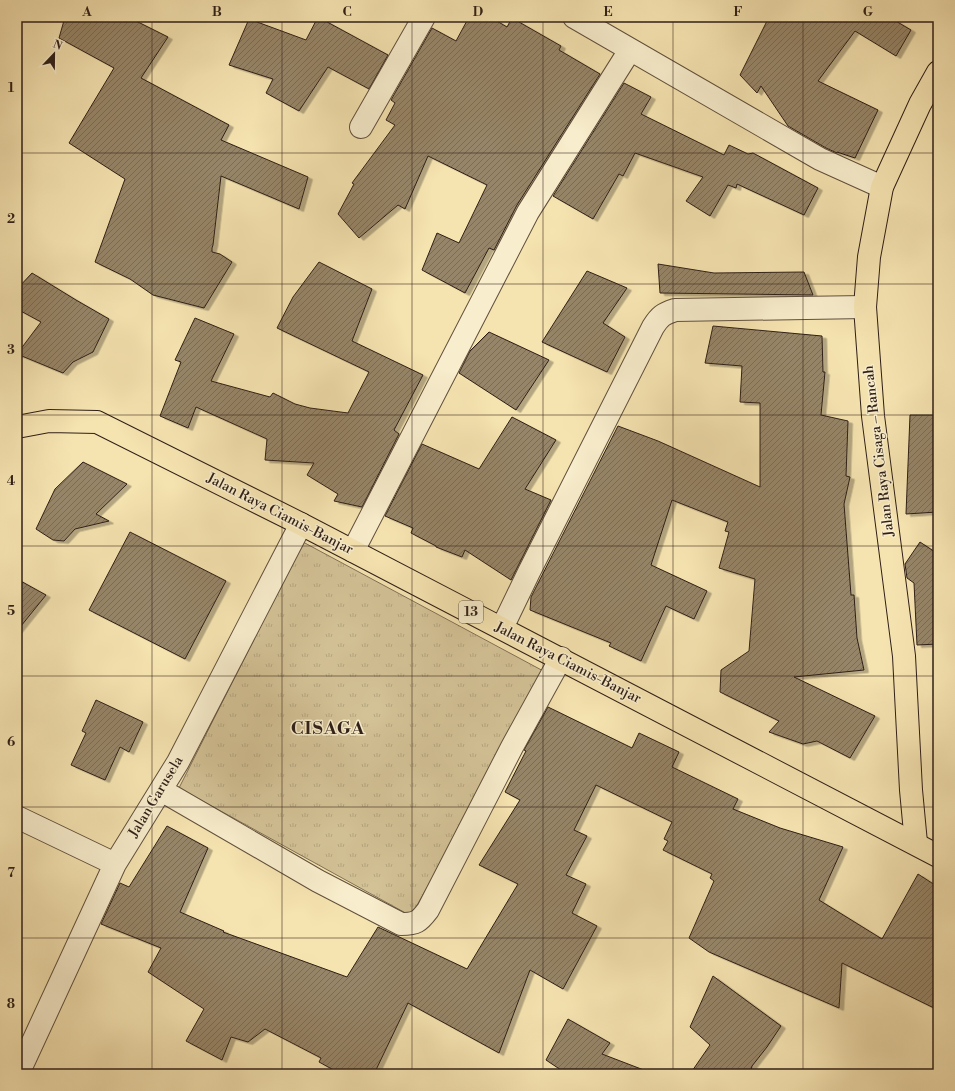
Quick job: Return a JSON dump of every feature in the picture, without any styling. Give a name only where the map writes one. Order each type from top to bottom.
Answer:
[{"type":"main road","name":"Jalan Raya Cisaga – Rancah","points":[[916,843],[911,790],[904,656],[873,416],[865,307],[869,257],[882,186],[920,104],[938,72]]},
{"type":"main road","name":"Jalan Raya Ciamis-Banjar","points":[[17,427],[48,421],[97,422],[301,524],[561,658],[916,843],[938,856]]},
{"type":"street","points":[[361,127],[424,17]]},
{"type":"street","points":[[574,17],[820,159],[882,186]]},
{"type":"street","points":[[353,551],[528,212],[630,50]]},
{"type":"street","points":[[502,628],[528,572],[653,327],[659,318],[665,313],[675,310],[865,307]]},
{"type":"street","name":"Jalan Garusela","points":[[18,1074],[115,864],[178,762],[301,524]]},
{"type":"street","points":[[161,790],[318,881],[401,924],[419,922],[428,910],[512,747],[561,658]]},
{"type":"street","points":[[17,817],[115,864]]},
{"type":"green space","points":[[303,542],[547,673],[411,916],[179,788]]},
{"type":"building","points":[[65,17],[128,17],[168,37],[141,78],[229,125],[221,140],[308,177],[299,209],[221,176],[212,252],[220,254],[232,262],[204,308],[153,295],[130,279],[95,262],[125,179],[69,143],[114,68],[59,38]]},
{"type":"building","points":[[318,17],[388,55],[369,89],[328,67],[299,111],[266,93],[273,79],[229,65],[249,19],[306,40]]},
{"type":"building","points":[[469,17],[490,17],[507,27],[512,18],[561,46],[559,50],[600,74],[517,205],[494,250],[489,248],[465,293],[422,270],[437,233],[459,243],[487,185],[428,156],[405,209],[398,205],[359,238],[338,214],[354,184],[352,183],[395,125],[386,120],[395,103],[391,100],[432,28],[456,41]]},
{"type":"building","points":[[769,17],[889,17],[911,30],[896,56],[855,31],[818,81],[878,110],[855,158],[826,148],[788,126],[761,86],[757,93],[740,75]]},
{"type":"building","points":[[624,83],[651,97],[641,114],[724,155],[729,145],[748,154],[753,153],[818,188],[804,215],[737,184],[736,188],[728,185],[710,216],[686,201],[703,177],[635,153],[623,176],[619,174],[593,219],[553,196]]},
{"type":"building","points":[[319,262],[372,289],[352,341],[423,375],[394,430],[399,434],[362,507],[334,501],[338,494],[307,475],[314,463],[265,460],[267,439],[196,407],[188,428],[160,416],[181,362],[175,360],[195,318],[234,334],[211,381],[270,397],[273,393],[295,404],[310,408],[348,413],[369,372],[277,328],[293,297]]},
{"type":"building","points":[[658,264],[714,273],[804,272],[813,295],[660,293]]},
{"type":"building","points":[[587,271],[627,288],[603,323],[625,337],[607,372],[542,342]]},
{"type":"building","points":[[32,273],[109,319],[93,352],[73,362],[63,373],[17,354],[41,322],[17,309],[17,289]]},
{"type":"building","points":[[713,326],[822,336],[823,372],[825,372],[821,415],[848,421],[846,476],[850,477],[844,504],[851,595],[854,595],[857,638],[864,670],[794,677],[875,716],[850,758],[817,741],[803,744],[769,732],[779,721],[720,692],[721,670],[749,651],[755,579],[719,568],[729,532],[725,531],[728,522],[672,500],[651,565],[707,591],[694,619],[666,606],[641,661],[609,646],[611,643],[530,610],[531,597],[618,426],[658,441],[760,487],[760,403],[740,402],[742,366],[705,363]]},
{"type":"building","points":[[489,332],[549,360],[516,410],[459,373],[470,351]]},
{"type":"building","points":[[910,415],[936,415],[937,512],[906,514]]},
{"type":"building","points":[[512,417],[556,440],[525,489],[551,500],[511,580],[465,550],[462,557],[436,547],[411,533],[413,528],[385,516],[422,444],[479,469]]},
{"type":"building","points":[[83,462],[127,484],[96,514],[109,521],[75,529],[64,541],[53,540],[36,529],[55,489]]},
{"type":"building","points":[[130,532],[226,581],[185,659],[89,610]]},
{"type":"building","points":[[920,542],[938,554],[938,644],[917,645],[914,583],[907,578],[905,564]]},
{"type":"building","points":[[17,579],[46,595],[17,631]]},
{"type":"building","points":[[96,700],[143,722],[129,752],[120,747],[105,780],[71,765],[86,733],[82,731]]},
{"type":"building","points":[[548,707],[632,748],[639,733],[679,752],[672,767],[738,799],[733,809],[780,828],[843,847],[819,900],[882,939],[918,874],[938,887],[938,1010],[842,963],[839,1008],[709,952],[689,938],[714,881],[710,878],[712,874],[663,850],[668,841],[664,839],[672,822],[596,785],[574,830],[587,836],[566,875],[586,884],[572,913],[597,926],[563,989],[530,970],[499,1053],[408,1003],[374,1074],[341,1074],[319,1062],[321,1058],[265,1029],[248,1042],[231,1037],[222,1060],[186,1041],[204,1009],[148,972],[161,948],[101,924],[120,883],[129,887],[167,826],[208,848],[180,912],[224,931],[223,932],[347,977],[378,927],[467,969],[518,884],[479,865],[520,800],[505,792],[526,751],[524,750]]},
{"type":"building","points":[[713,976],[781,1026],[752,1066],[750,1074],[690,1074],[710,1045],[690,1027]]},
{"type":"building","points":[[568,1019],[610,1043],[602,1054],[649,1072],[648,1074],[567,1074],[546,1060]]},
{"type":"district","name":"CISAGA","points":[[328,728]]}]
